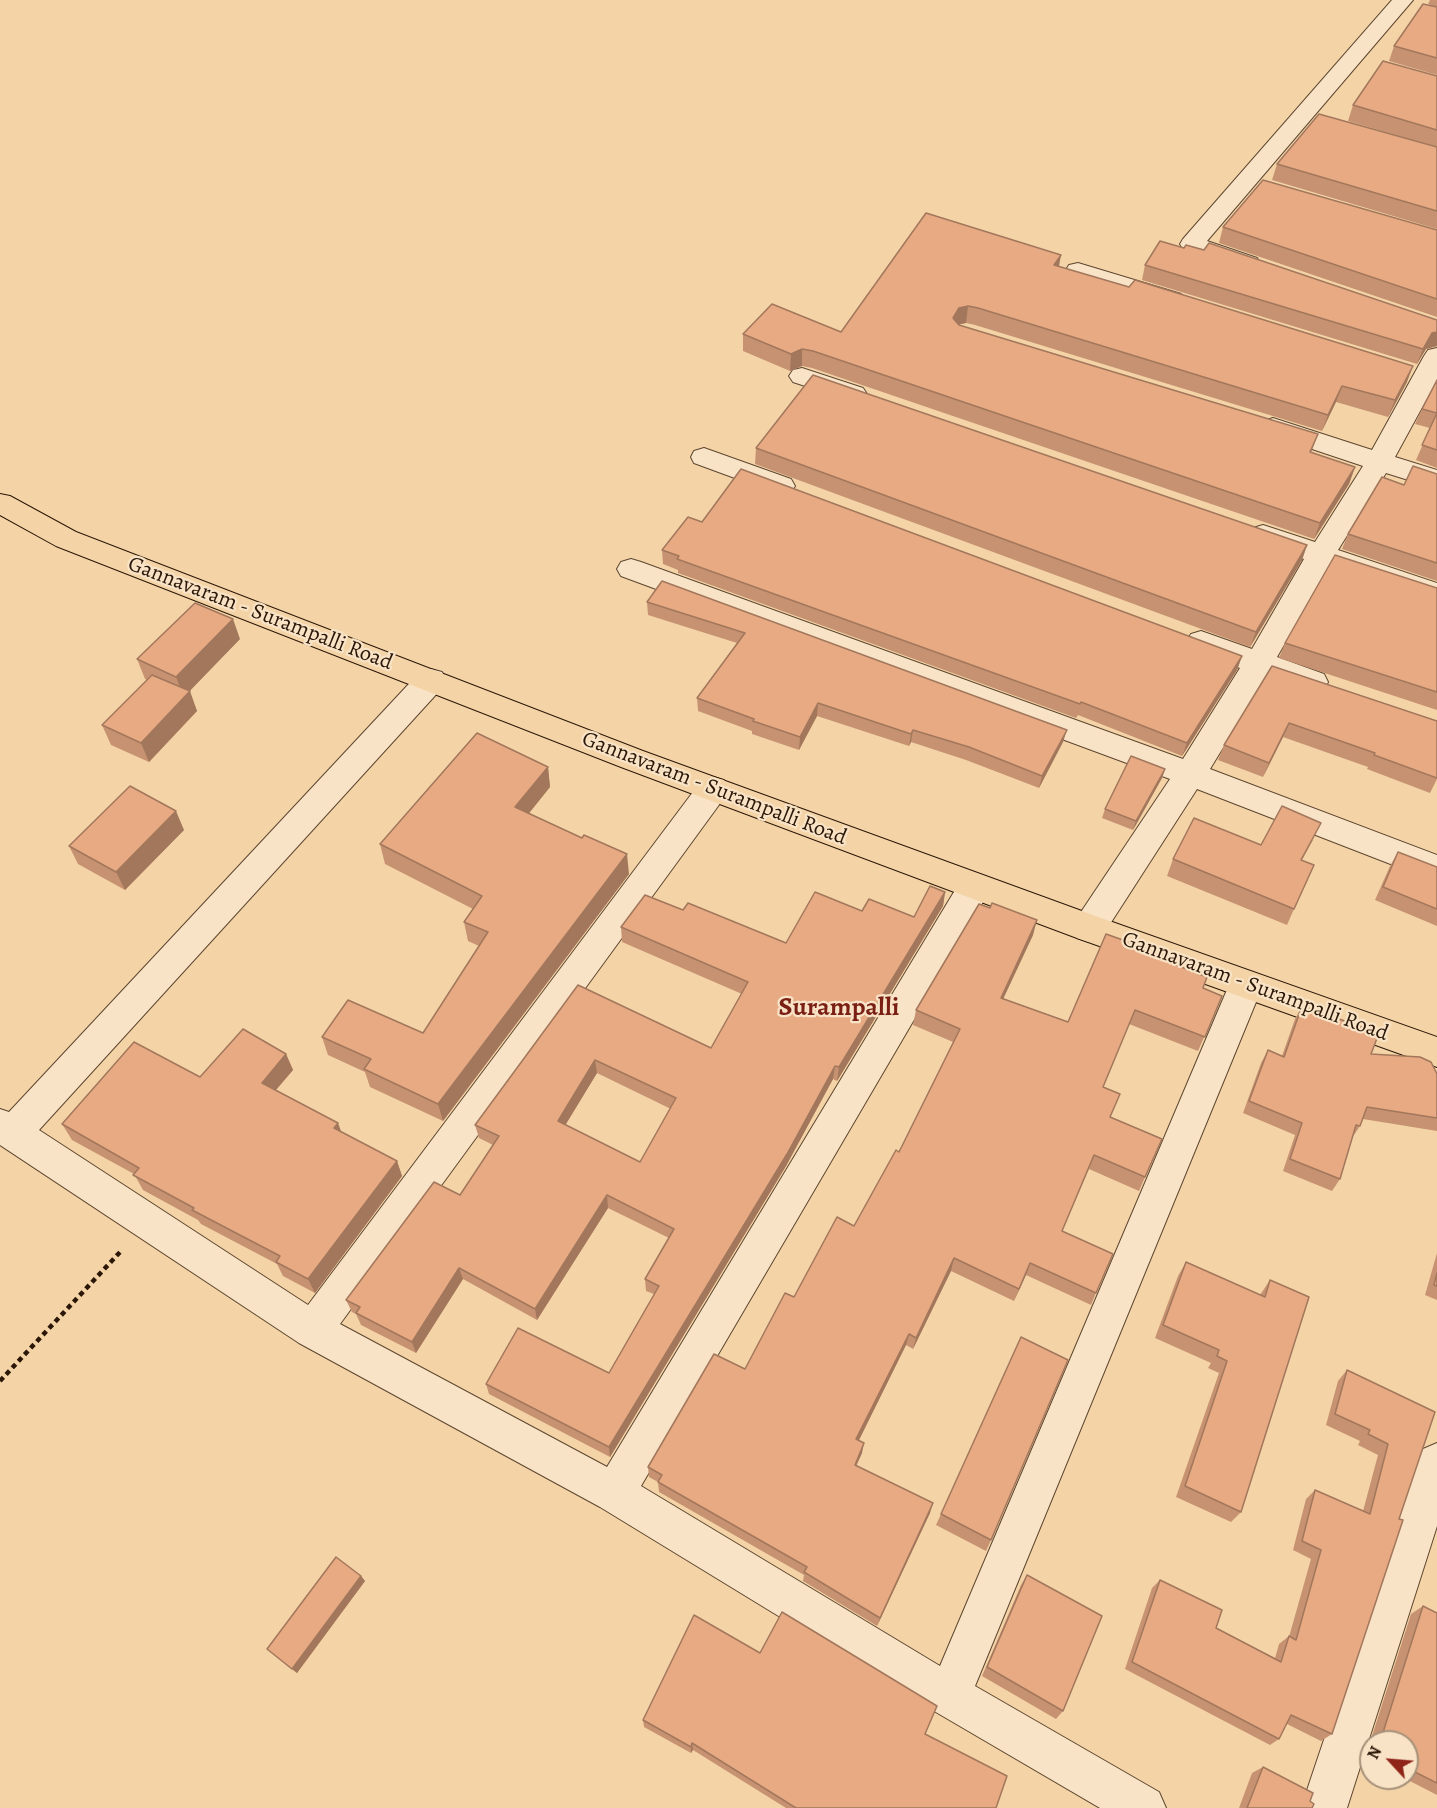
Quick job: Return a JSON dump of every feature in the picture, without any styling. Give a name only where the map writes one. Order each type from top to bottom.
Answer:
[{"type":"main road","name":"Gannavaram - Surampalli Road","points":[[0,503],[66,539],[713,789],[1089,928],[1437,1052]]},
{"type":"street","points":[[1270,271],[1192,244],[1258,186],[1362,63],[1407,5]]},
{"type":"street","points":[[1078,270],[1190,305]]},
{"type":"street","points":[[1089,928],[1190,774],[1258,664],[1321,555],[1380,460],[1426,371]]},
{"type":"street","points":[[802,376],[881,403]]},
{"type":"street","points":[[1246,418],[1437,480]]},
{"type":"street","points":[[704,457],[804,495]]},
{"type":"street","points":[[1242,528],[1437,594]]},
{"type":"street","points":[[630,569],[1190,774],[1437,869]]},
{"type":"street","points":[[1181,635],[1336,690]]},
{"type":"street","points":[[431,680],[7,1128],[313,1330],[614,1493],[949,1696],[1143,1808]]},
{"type":"street","points":[[313,1330],[713,789]]},
{"type":"street","points":[[614,1493],[975,886]]},
{"type":"street","points":[[949,1696],[1246,984]]},
{"type":"street","points":[[1324,1808],[1437,1463]]},
{"type":"path","points":[[0,1381],[148,1222]]},
{"type":"building","points":[[1423,4],[1437,7],[1437,58],[1394,46]]},
{"type":"building","points":[[1383,61],[1437,76],[1437,130],[1353,105]]},
{"type":"building","points":[[1319,114],[1437,147],[1437,211],[1277,164]]},
{"type":"building","points":[[1263,180],[1437,230],[1437,299],[1223,227]]},
{"type":"building","points":[[926,213],[1061,255],[1054,265],[1129,287],[1135,280],[1413,366],[1395,400],[1342,386],[1328,415],[978,308],[968,306],[959,308],[953,318],[959,325],[1318,434],[1310,452],[1355,467],[1320,523],[813,351],[802,349],[791,354],[743,334],[772,304],[841,332]]},
{"type":"building","points":[[1160,241],[1184,248],[1186,245],[1204,250],[1209,243],[1437,320],[1437,332],[1432,333],[1423,349],[1145,265]]},
{"type":"building","points":[[813,375],[1307,545],[1256,632],[756,448]]},
{"type":"building","points":[[1437,380],[1437,413],[1422,409]]},
{"type":"building","points":[[1437,413],[1437,450],[1422,445]]},
{"type":"building","points":[[1413,466],[1437,474],[1437,563],[1348,534],[1382,477],[1404,485]]},
{"type":"building","points":[[741,469],[1242,656],[1187,743],[1081,702],[1080,704],[677,559],[679,556],[662,550],[688,517],[702,522]]},
{"type":"building","points":[[1335,555],[1437,588],[1437,692],[1285,643]]},
{"type":"building","points":[[662,581],[1067,730],[1042,776],[969,747],[913,730],[911,734],[818,703],[800,737],[753,721],[754,719],[697,698],[745,633],[647,602]]},
{"type":"building","points":[[195,603],[233,619],[176,677],[137,659]]},
{"type":"building","points":[[1272,666],[1437,721],[1437,778],[1374,755],[1375,753],[1289,723],[1269,763],[1224,745]]},
{"type":"building","points":[[152,675],[190,691],[141,743],[102,725]]},
{"type":"building","points":[[477,733],[548,767],[515,807],[582,838],[584,835],[627,854],[438,1104],[364,1069],[371,1059],[322,1037],[348,1000],[423,1033],[488,932],[464,922],[482,896],[380,844]]},
{"type":"building","points":[[1131,756],[1165,769],[1136,821],[1105,809]]},
{"type":"building","points":[[130,786],[176,811],[116,872],[69,846]]},
{"type":"building","points":[[1282,806],[1321,823],[1301,860],[1314,865],[1294,909],[1173,859],[1194,818],[1261,845]]},
{"type":"building","points":[[1398,852],[1437,867],[1437,909],[1383,887]]},
{"type":"building","points":[[930,886],[945,892],[839,1067],[835,1066],[787,1154],[609,1447],[486,1384],[518,1328],[609,1373],[659,1286],[645,1279],[674,1229],[607,1195],[535,1309],[459,1268],[412,1342],[356,1313],[360,1307],[346,1300],[434,1182],[460,1195],[499,1136],[475,1125],[578,985],[711,1048],[748,982],[621,927],[645,895],[683,910],[688,903],[786,943],[815,892],[862,911],[869,899],[914,917]],"holes":[[[595,1060],[676,1098],[640,1162],[558,1121]]]},
{"type":"building","points":[[992,903],[1037,920],[1001,998],[1068,1022],[1106,934],[1165,955],[1163,960],[1207,977],[1203,988],[1222,996],[1205,1037],[1135,1010],[1103,1087],[1120,1094],[1110,1117],[1162,1139],[1145,1177],[1094,1155],[1062,1231],[1113,1254],[1096,1293],[1030,1263],[1019,1289],[954,1258],[916,1338],[909,1334],[856,1439],[864,1443],[855,1465],[933,1503],[880,1618],[804,1572],[807,1567],[658,1482],[662,1475],[648,1467],[714,1354],[745,1369],[785,1293],[794,1297],[837,1217],[854,1226],[896,1150],[899,1152],[960,1029],[916,1010],[979,904],[990,908]]},
{"type":"building","points":[[1302,1006],[1379,1033],[1371,1054],[1420,1057],[1431,1062],[1437,1074],[1437,1118],[1367,1107],[1360,1126],[1356,1125],[1340,1179],[1290,1159],[1302,1123],[1249,1101],[1268,1050],[1284,1057]]},
{"type":"building","points":[[243,1029],[286,1054],[262,1083],[338,1123],[334,1128],[397,1161],[308,1279],[276,1262],[280,1256],[192,1210],[194,1208],[133,1175],[139,1168],[62,1124],[134,1042],[200,1077]]},
{"type":"building","points":[[1186,1262],[1265,1297],[1270,1280],[1309,1297],[1241,1512],[1185,1486],[1227,1361],[1217,1356],[1219,1350],[1163,1325]]},
{"type":"building","points":[[1021,1337],[1068,1360],[991,1540],[941,1514]]},
{"type":"building","points":[[1347,1370],[1435,1412],[1399,1519],[1403,1520],[1332,1734],[1291,1715],[1279,1739],[1132,1662],[1160,1580],[1222,1610],[1216,1628],[1281,1662],[1289,1636],[1296,1640],[1321,1550],[1302,1541],[1315,1490],[1370,1514],[1388,1444],[1368,1434],[1370,1430],[1335,1414]]},
{"type":"building","points":[[336,1557],[361,1576],[292,1669],[267,1649]]},
{"type":"building","points":[[1027,1575],[1102,1616],[1063,1711],[987,1667]]},
{"type":"building","points":[[1423,1606],[1437,1613],[1437,1783],[1419,1774],[1419,1730],[1384,1730]]},
{"type":"building","points":[[782,1612],[937,1706],[925,1734],[1007,1776],[996,1808],[796,1808],[692,1743],[691,1747],[643,1720],[694,1615],[760,1653]]},
{"type":"building","points":[[1263,1767],[1313,1793],[1310,1801],[1314,1804],[1312,1808],[1247,1808]]},
{"type":"district","name":"Surampalli","points":[[839,1009]]}]
